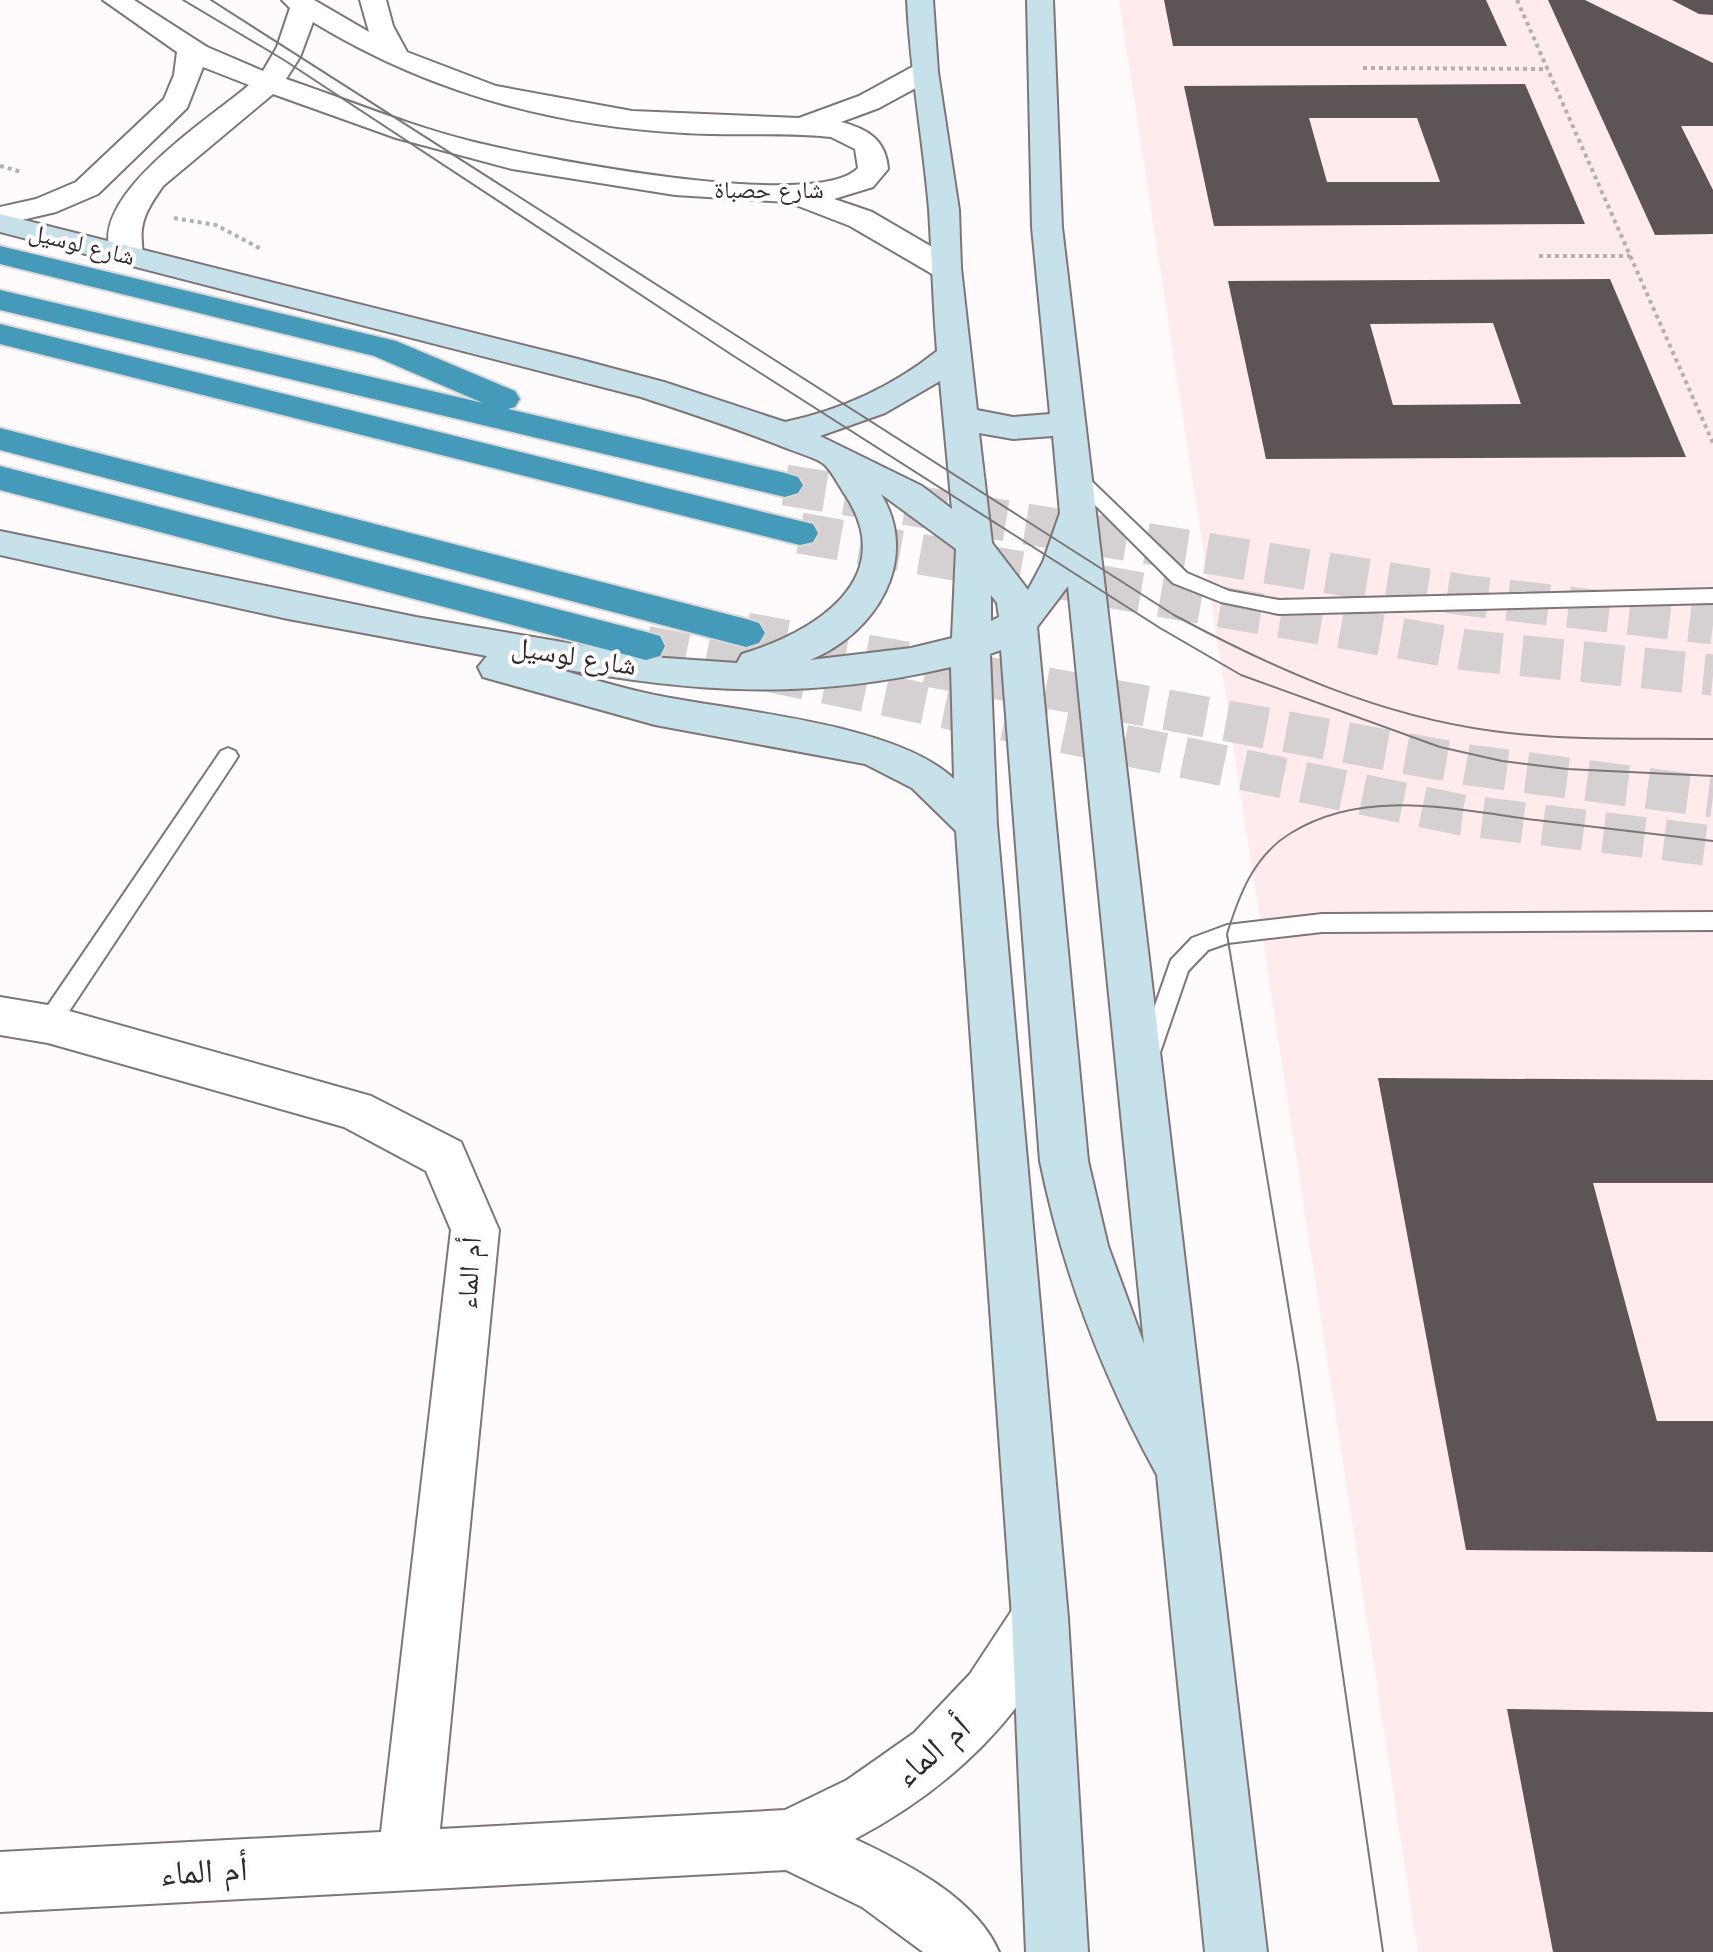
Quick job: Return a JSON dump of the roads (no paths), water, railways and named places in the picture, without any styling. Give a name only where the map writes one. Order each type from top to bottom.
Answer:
[{"type":"highway","points":[[0,255],[384,348],[473,384],[557,430]]},
{"type":"highway","points":[[0,300],[785,485]]},
{"type":"highway","points":[[0,334],[800,533]]},
{"type":"highway","points":[[0,439],[746,633]]},
{"type":"highway","points":[[0,478],[646,646]]},
{"type":"street","name":"شارع حصباة","points":[[116,0],[226,67],[384,127],[499,160],[680,186],[793,194],[843,189],[866,180],[874,167],[872,153],[862,142],[845,133],[804,126],[667,123],[591,114],[519,100],[453,81],[396,57],[300,3]]},
{"type":"street","points":[[373,0],[379,26],[396,57]]},
{"type":"street","points":[[1016,0],[1047,227],[1236,1952]]},
{"type":"street","points":[[1040,0],[1047,227]]},
{"type":"street","points":[[127,256],[125,225],[139,193],[270,82],[291,50],[300,3]]},
{"type":"street","points":[[935,15],[924,72],[944,210]]},
{"type":"street","points":[[935,15],[945,268],[974,545],[971,647],[976,825],[1040,1618],[1057,1952]]},
{"type":"street","points":[[0,216],[45,206],[87,188],[177,102],[188,75],[191,48]]},
{"type":"street","points":[[804,126],[869,102],[924,72]]},
{"type":"street","points":[[793,194],[861,219],[945,268]]},
{"type":"street","name":"شارع لوسيل","points":[[0,223],[710,405],[837,457],[911,495],[974,545],[1005,578],[1016,601],[1064,1161],[1075,1220],[1092,1281],[1115,1343],[1183,1469]]},
{"type":"street","points":[[783,434],[837,421],[886,401],[923,379],[953,355]]},
{"type":"street","points":[[960,418],[1013,428],[1069,424]]},
{"type":"street","points":[[699,676],[772,661],[822,638],[860,606],[879,569],[879,530],[837,457]]},
{"type":"street","name":"شارع لوسيل","points":[[0,543],[370,625],[699,676],[835,672],[971,647],[1019,622],[1041,599],[1068,547],[1076,492]]},
{"type":"street","points":[[370,625],[581,693],[874,751],[926,777],[976,825]]},
{"type":"street","name":"أم الماء","points":[[24,1020],[355,1110],[444,1157],[475,1230],[407,1861]]},
{"type":"street","name":"أم الماء","points":[[0,1882],[786,1840],[840,1818],[892,1789],[938,1753],[978,1712],[1012,1667],[1040,1618]]},
{"type":"street","name":"أم الماء","points":[[786,1840],[840,1860],[891,1888],[941,1925],[968,1952]]},
{"type":"lane","points":[[1076,492],[1180,578],[1202,590],[1253,603],[1279,607],[1713,596]]},
{"type":"lane","points":[[24,1020],[228,756]]},
{"type":"lane","points":[[1140,1081],[1179,966],[1200,944],[1227,934],[1322,923],[1713,921]]},
{"type":"tunnel","points":[[785,485],[1464,595],[1713,624]]},
{"type":"tunnel","points":[[800,533],[1467,650],[1713,675]]},
{"type":"tunnel","points":[[746,633],[1469,765],[1713,797]]},
{"type":"tunnel","points":[[646,646],[1462,815],[1713,846]]},
{"type":"tram line","points":[[183,0],[284,60],[732,355],[1160,628],[1241,675],[1440,747],[1502,761],[1567,769],[1713,776]]},
{"type":"tram line","points":[[211,0],[1174,615],[1250,654],[1369,702],[1451,724],[1548,736],[1713,739]]},
{"type":"tram line","points":[[1383,1952],[1298,1365],[1227,934],[1243,891],[1267,853],[1291,833],[1319,819],[1349,810],[1380,806],[1443,808],[1713,841]]}]
